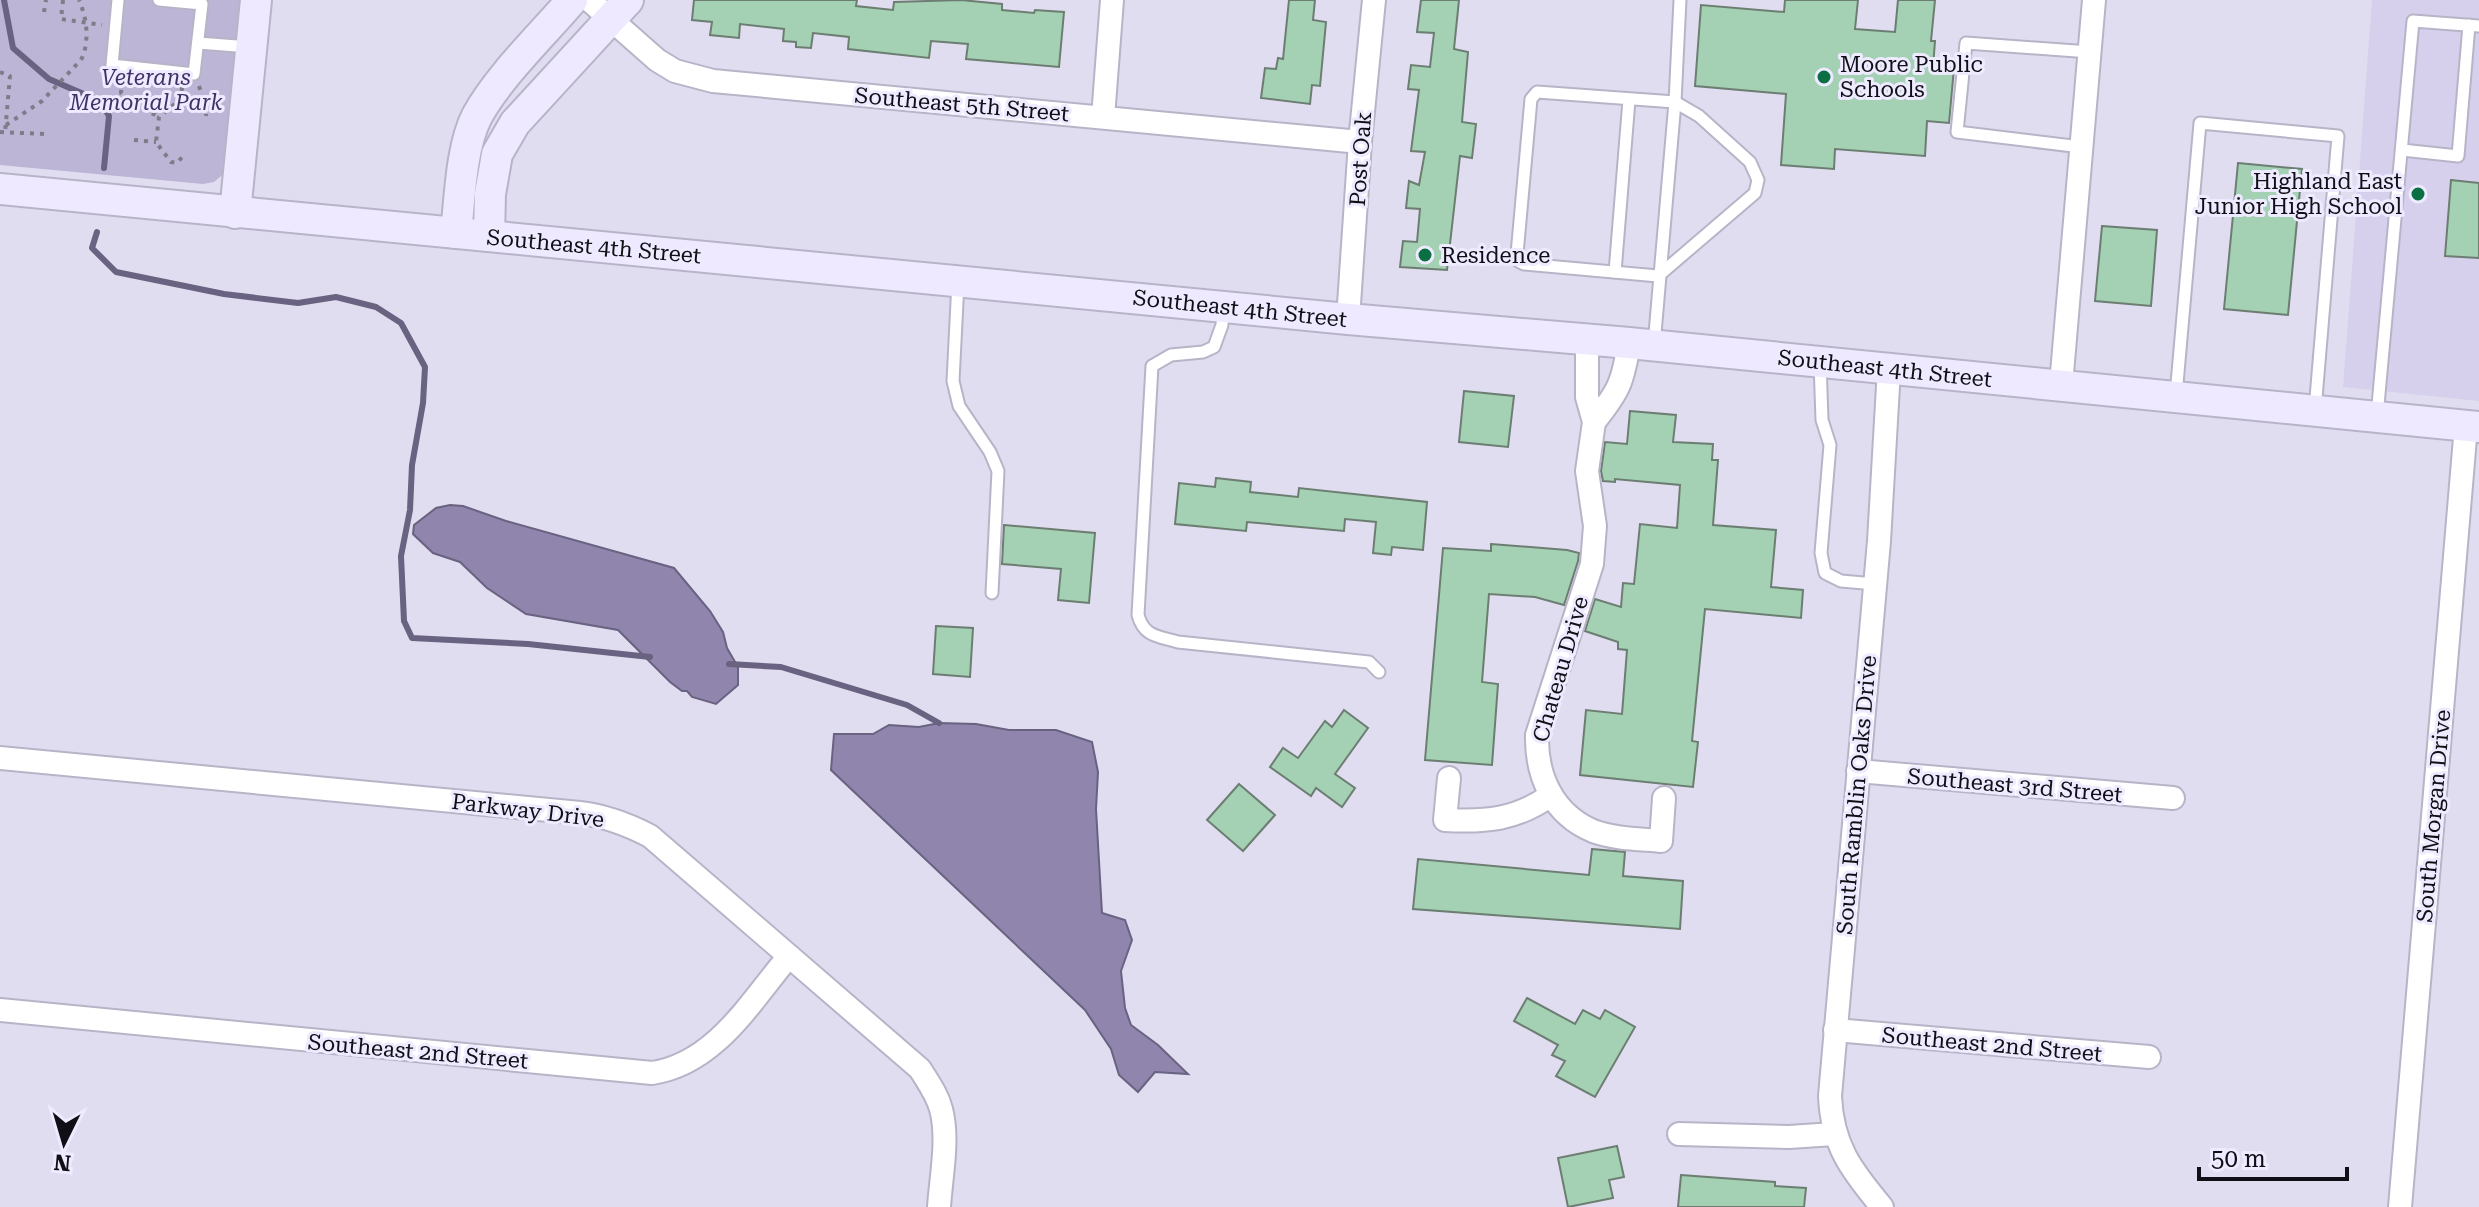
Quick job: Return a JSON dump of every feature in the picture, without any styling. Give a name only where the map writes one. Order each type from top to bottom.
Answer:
[{"type":"main road","points":[[235,213],[256,0]]},
{"type":"main road","points":[[456,233],[469,139],[476,118],[491,95],[572,0]]},
{"type":"main road","points":[[489,236],[490,194],[497,154],[515,123],[610,7]]},
{"type":"main road","name":"Southeast 4th Street","points":[[0,189],[2472,426]]},
{"type":"street","points":[[1103,117],[1112,0]]},
{"type":"street","name":"Post Oak","points":[[1348,319],[1360,142],[1374,0]]},
{"type":"street","points":[[2061,385],[2094,0]]},
{"type":"street","name":"Southeast 5th Street","points":[[610,7],[657,60],[675,71],[713,81],[1360,142]]},
{"type":"street","name":"Chateau Drive","points":[[1587,339],[1587,397],[1594,422],[1587,471],[1595,526],[1592,564],[1537,735],[1536,757],[1541,777],[1551,795],[1568,815],[1593,831],[1661,841],[1664,798]]},
{"type":"street","name":"Chateau Drive","points":[[1594,422],[1612,400],[1641,344]]},
{"type":"street","name":"South Ramblin Oaks Drive","points":[[1882,1207],[1844,1155],[1834,1134],[1830,1096],[1875,584],[1889,369]]},
{"type":"street","name":"South Morgan Drive","points":[[2400,1207],[2472,426]]},
{"type":"street","name":"Parkway Drive","points":[[0,758],[605,816],[650,836],[920,1069],[934,1091],[944,1129],[939,1207]]},
{"type":"street","name":"Southeast 3rd Street","points":[[1858,771],[2173,798]]},
{"type":"street","points":[[1449,778],[1445,820],[1473,821],[1511,816],[1531,809],[1551,795]]},
{"type":"street","name":"Southeast 2nd Street","points":[[0,1010],[652,1073],[672,1070],[708,1048],[731,1026],[789,956]]},
{"type":"street","name":"Southeast 2nd Street","points":[[1835,1030],[2149,1057]]},
{"type":"street","points":[[1679,1134],[1789,1137],[1834,1134]]},
{"type":"lane","points":[[118,0],[112,65],[189,73],[198,43],[202,4],[159,0]]},
{"type":"lane","points":[[1641,344],[1658,276],[1675,102],[1680,0]]},
{"type":"lane","points":[[2377,417],[2413,21],[2474,26],[2458,156],[2402,150]]},
{"type":"lane","points":[[198,43],[251,47]]},
{"type":"lane","points":[[2081,147],[1957,132],[1966,43],[2090,52]]},
{"type":"lane","points":[[1537,92],[1629,100],[1675,102],[1699,116],[1750,162],[1758,180],[1755,193],[1658,276],[1518,261],[1533,95],[1537,92]]},
{"type":"lane","points":[[1615,272],[1629,100]]},
{"type":"lane","points":[[2176,397],[2200,123],[2338,136],[2315,410]]},
{"type":"lane","points":[[958,280],[953,381],[959,406],[990,452],[998,471],[992,593]]},
{"type":"lane","points":[[1223,306],[1222,325],[1214,347],[1203,352],[1171,355],[1152,366],[1138,615],[1141,627],[1151,634],[1178,642],[1369,662],[1379,672]]},
{"type":"lane","points":[[1820,362],[1822,420],[1830,445],[1821,553],[1825,573],[1841,581],[1875,584]]},
{"type":"path","points":[[44,12],[46,0]]},
{"type":"path","points":[[63,0],[61,19],[86,22]]},
{"type":"path","points":[[6,125],[42,101],[84,54],[86,22],[79,0]]},
{"type":"path","points":[[123,66],[121,93],[159,117]]},
{"type":"path","points":[[0,72],[10,76],[6,125],[2,133],[44,134]]},
{"type":"path","points":[[189,73],[207,103],[206,116]]},
{"type":"path","points":[[184,155],[177,163],[171,162],[156,142],[159,117],[181,99],[189,73]]},
{"type":"path","points":[[134,140],[156,142]]},
{"type":"shaded area","name":"Highland East Junior High School","points":[[2372,0],[2479,0],[2479,401],[2343,387]]},
{"type":"shaded area","points":[[463,506],[674,568],[710,611],[723,632],[727,648],[738,667],[738,685],[716,704],[692,697],[670,682],[618,630],[526,614],[487,588],[460,562],[433,553],[413,534],[414,525],[436,508]]},
{"type":"shaded area","points":[[939,723],[976,724],[1009,730],[1056,730],[1092,742],[1098,772],[1096,809],[1102,913],[1125,920],[1132,940],[1121,971],[1125,1008],[1131,1025],[1158,1045],[1188,1074],[1155,1072],[1138,1092],[1119,1075],[1111,1049],[1085,1010],[831,770],[834,734],[873,734],[889,725],[919,727]]},
{"type":"green space","name":"Veterans Memorial Park","points":[[0,0],[245,0],[226,172],[214,182],[203,184],[0,165]]},
{"type":"building","points":[[694,0],[857,0],[856,6],[893,10],[894,2],[961,0],[1002,4],[1002,10],[1064,12],[1059,67],[966,59],[968,44],[931,41],[929,58],[848,49],[849,37],[813,33],[811,48],[796,47],[796,42],[783,41],[784,29],[740,24],[739,38],[710,35],[712,22],[692,20]]},
{"type":"building","points":[[1289,0],[1315,0],[1313,20],[1326,22],[1320,86],[1312,85],[1310,104],[1261,98],[1265,68],[1276,69],[1278,58],[1283,59]]},
{"type":"building","points":[[1421,0],[1459,0],[1454,49],[1468,52],[1462,122],[1476,124],[1472,158],[1460,156],[1447,270],[1400,267],[1403,241],[1417,242],[1420,209],[1406,208],[1409,181],[1419,185],[1425,152],[1411,151],[1419,90],[1408,89],[1411,65],[1430,67],[1434,33],[1417,32]]},
{"type":"building","name":"Moore Public Schools","points":[[1785,0],[1858,0],[1855,29],[1895,32],[1898,0],[1935,0],[1931,41],[1935,41],[1933,67],[1954,68],[1949,123],[1927,121],[1925,156],[1835,149],[1834,169],[1781,165],[1786,94],[1695,86],[1701,5],[1784,12]]},
{"type":"building","points":[[2238,163],[2302,169],[2288,315],[2224,309]]},
{"type":"building","points":[[2451,180],[2479,183],[2479,258],[2445,256]]},
{"type":"building","points":[[2102,226],[2157,230],[2151,306],[2095,301]]},
{"type":"building","points":[[1464,391],[1514,396],[1508,447],[1459,442]]},
{"type":"building","points":[[1630,411],[1676,415],[1673,442],[1713,444],[1712,460],[1718,460],[1713,525],[1776,530],[1771,587],[1803,590],[1801,618],[1705,609],[1692,741],[1698,742],[1693,787],[1580,775],[1586,710],[1622,714],[1627,650],[1618,649],[1618,642],[1585,631],[1595,599],[1621,607],[1623,583],[1634,584],[1640,524],[1677,528],[1680,485],[1615,479],[1615,482],[1603,481],[1601,471],[1605,442],[1627,444]]},
{"type":"building","points":[[1216,478],[1251,482],[1250,492],[1298,497],[1299,488],[1427,502],[1423,550],[1392,547],[1391,555],[1373,553],[1376,522],[1345,519],[1344,531],[1247,522],[1246,531],[1175,524],[1179,483],[1215,487]]},
{"type":"building","points":[[1004,525],[1095,533],[1089,603],[1058,600],[1061,569],[1002,564]]},
{"type":"building","points":[[1491,544],[1567,550],[1579,553],[1578,561],[1564,605],[1535,597],[1489,594],[1482,682],[1498,684],[1492,765],[1425,760],[1443,548],[1491,551]]},
{"type":"building","points":[[936,626],[973,628],[970,677],[933,674]]},
{"type":"building","points":[[1344,710],[1368,728],[1335,774],[1355,788],[1342,807],[1316,788],[1311,796],[1270,767],[1283,748],[1298,758],[1325,721],[1332,727]]},
{"type":"building","points":[[1239,784],[1275,815],[1243,851],[1207,820]]},
{"type":"building","points":[[1592,849],[1625,852],[1623,876],[1683,881],[1680,929],[1413,909],[1418,859],[1589,875]]},
{"type":"building","points":[[1527,998],[1575,1024],[1583,1010],[1600,1019],[1605,1010],[1635,1027],[1595,1097],[1556,1076],[1565,1061],[1552,1055],[1558,1045],[1514,1021]]},
{"type":"building","points":[[1617,1146],[1624,1177],[1609,1180],[1613,1198],[1568,1207],[1558,1158]]},
{"type":"building","points":[[1681,1175],[1775,1182],[1775,1186],[1806,1188],[1804,1207],[1678,1207]]},
{"type":"waterway","points":[[4,0],[13,48],[49,79],[100,101],[109,116],[104,168]]},
{"type":"waterway","points":[[97,232],[92,248],[116,272],[224,294],[298,303],[336,297],[376,307],[401,323],[425,367],[423,403],[412,465],[410,510],[401,556],[404,621],[412,638],[528,644],[650,657]]},
{"type":"waterway","points":[[729,664],[781,667],[907,705],[939,723]]},
{"type":"place","name":"Moore Public Schools","points":[[1824,77]]},
{"type":"place","name":"Highland East Junior High School","points":[[2418,194]]},
{"type":"place","name":"Residence","points":[[1425,255]]}]
